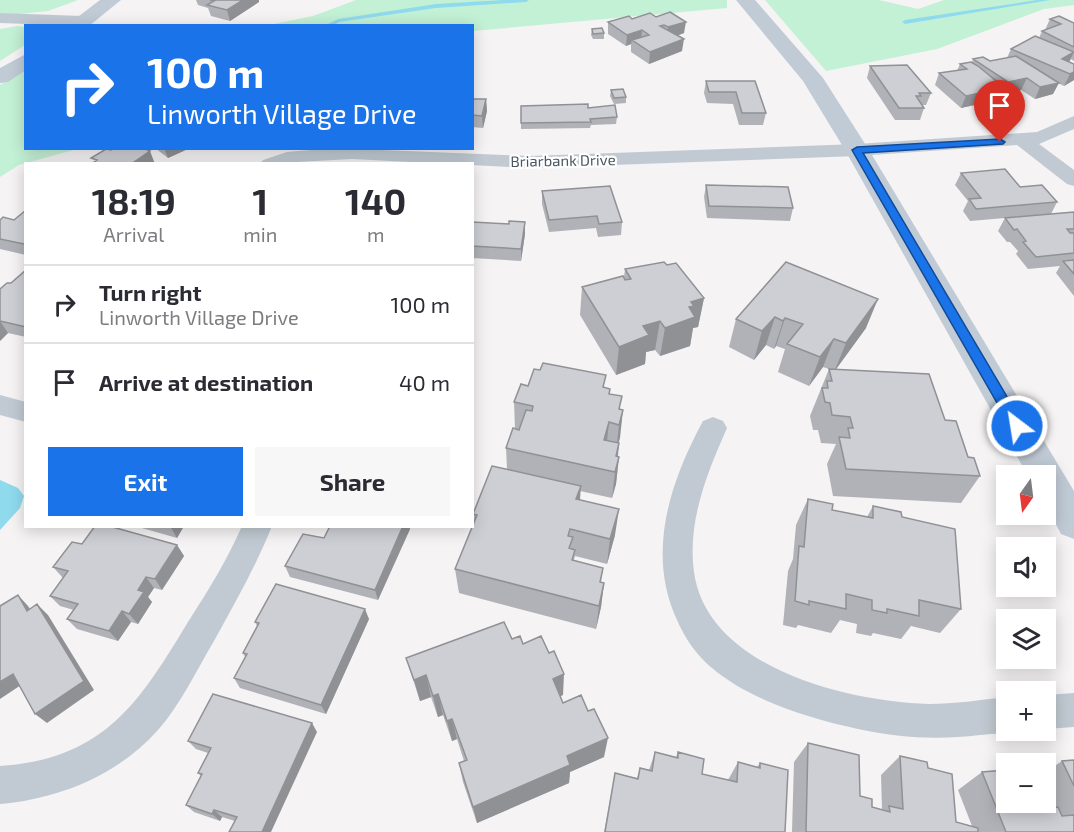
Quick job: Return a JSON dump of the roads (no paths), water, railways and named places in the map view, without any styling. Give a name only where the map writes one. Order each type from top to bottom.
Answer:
[{"type":"main road","points":[[79,23],[112,0]]},
{"type":"main road","points":[[745,0],[812,78],[1070,510]]},
{"type":"main road","points":[[0,76],[24,61]]},
{"type":"street","points":[[0,18],[79,23]]},
{"type":"street","name":"Briarbank Drive","points":[[275,162],[286,158],[352,153],[530,162],[857,150],[1041,138],[1074,122]]},
{"type":"street","points":[[1023,140],[1074,180]]},
{"type":"street","points":[[0,405],[24,411]]},
{"type":"street","points":[[713,428],[687,488],[678,531],[676,559],[681,594],[696,626],[724,656],[769,684],[838,706],[881,716],[923,722],[996,716]]},
{"type":"street","points":[[0,785],[23,784],[67,773],[110,747],[145,717],[171,681],[220,600],[256,528]]},
{"type":"street","points":[[1056,711],[1074,710]]},
{"type":"water","points":[[0,480],[18,488],[24,496],[20,508],[0,530]]},
{"type":"waterway","points":[[331,24],[436,6],[526,0]]},
{"type":"waterway","points":[[905,22],[1047,0]]}]
